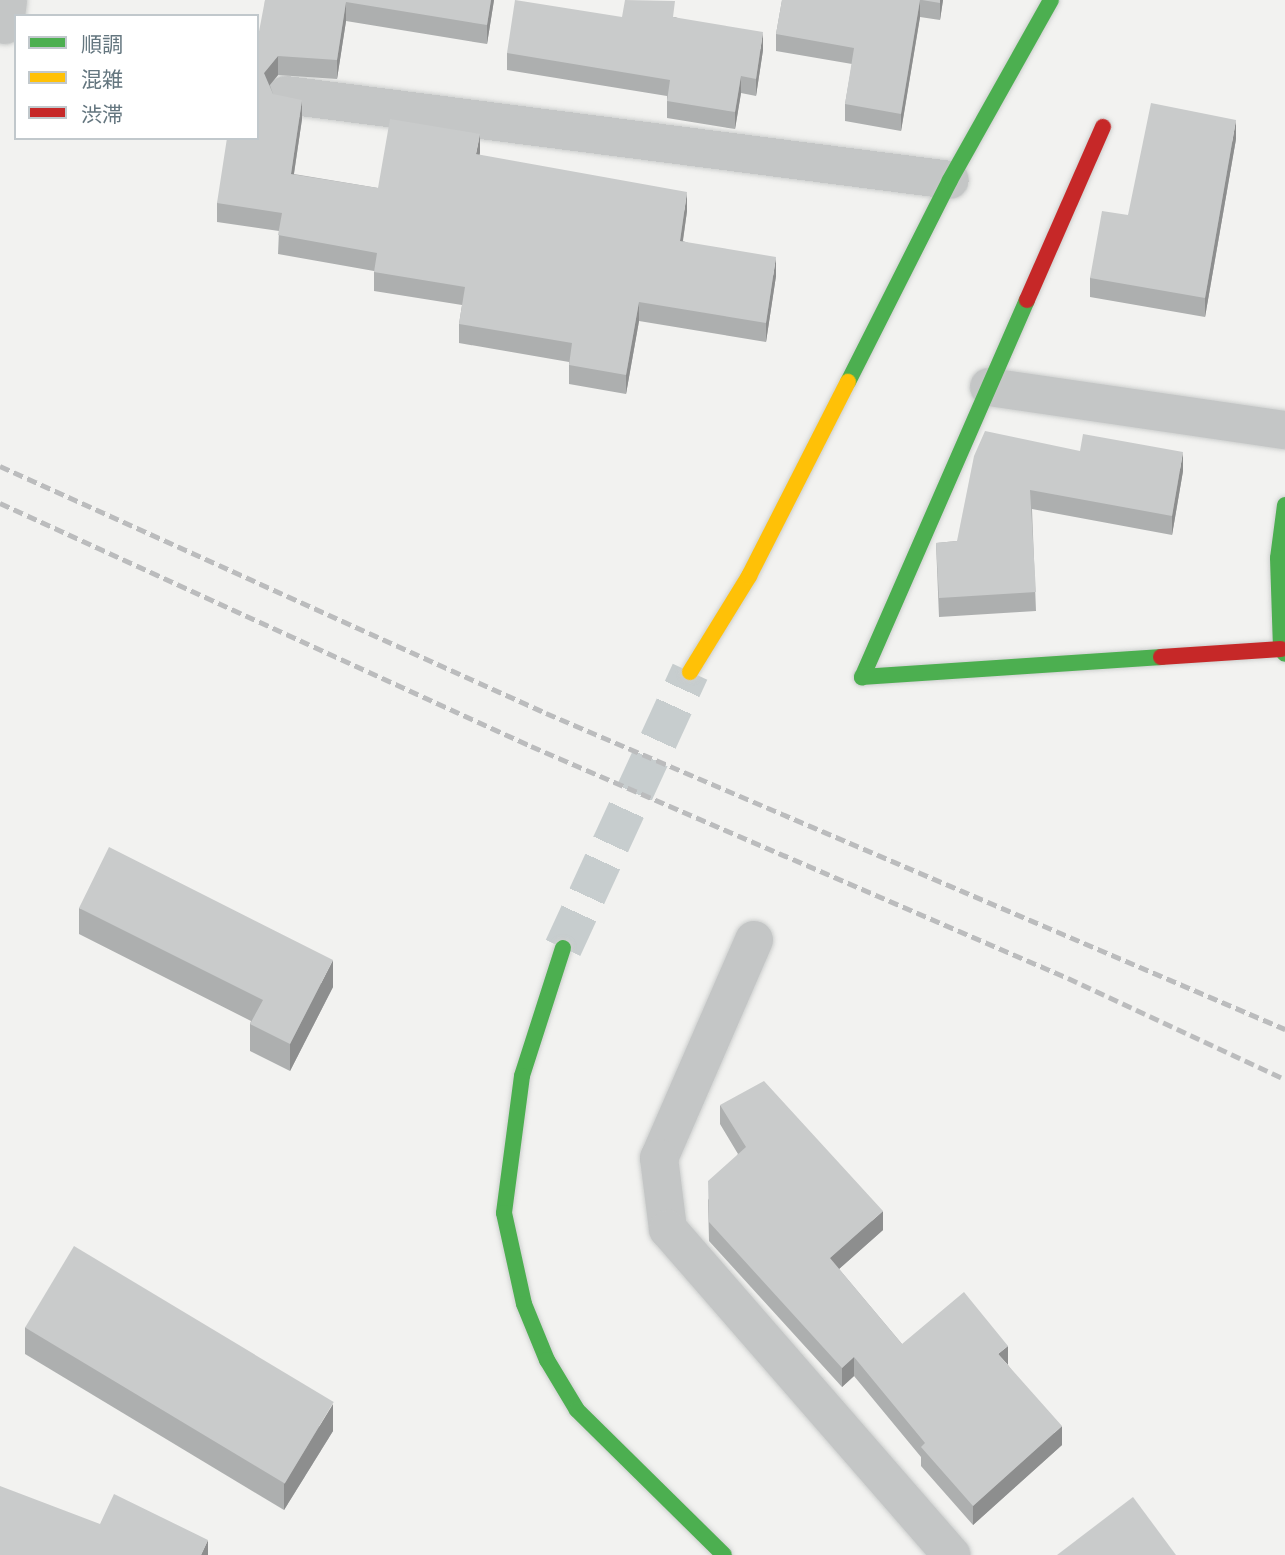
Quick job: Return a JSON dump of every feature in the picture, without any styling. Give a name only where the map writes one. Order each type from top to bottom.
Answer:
[{"type":"street","points":[[690,672],[749,576],[950,180],[1051,0]]},
{"type":"street","points":[[286,95],[950,180]]},
{"type":"street","points":[[1103,127],[862,677],[1283,651],[1278,558],[1285,505]]},
{"type":"street","points":[[989,387],[1285,430]]},
{"type":"street","points":[[754,940],[659,1158],[668,1229],[951,1555]]},
{"type":"street","points":[[563,948],[522,1076],[504,1213],[524,1304],[547,1360],[577,1410],[724,1555]]},
{"type":"building","points":[[265,0],[491,0],[487,25],[346,2],[337,60],[278,56],[264,73],[273,94],[302,100],[291,174],[378,188],[390,119],[480,134],[476,154],[687,192],[680,241],[776,257],[766,323],[639,302],[626,375],[569,365],[572,343],[459,324],[465,287],[374,272],[377,253],[278,235],[282,213],[217,203],[227,140],[259,140],[259,32]]},
{"type":"building","points":[[515,0],[622,17],[625,0],[675,1],[673,17],[763,32],[756,79],[741,76],[735,112],[667,101],[670,80],[507,53]]},
{"type":"building","points":[[782,0],[920,0],[901,114],[845,104],[854,48],[776,34]]},
{"type":"building","points":[[1151,103],[1236,120],[1205,298],[1090,278],[1102,211],[1128,215]]},
{"type":"building","points":[[985,431],[1080,451],[1083,434],[1183,452],[1172,516],[1030,490],[1036,592],[939,598],[936,543],[957,541],[974,456]]},
{"type":"building","points":[[109,847],[333,960],[290,1044],[250,1024],[263,1000],[79,908]]},
{"type":"building","points":[[764,1081],[883,1211],[830,1258],[902,1344],[964,1292],[1008,1346],[998,1354],[1062,1426],[973,1506],[921,1447],[925,1443],[854,1357],[842,1368],[709,1222],[708,1181],[746,1147],[720,1105]]},
{"type":"building","points":[[74,1246],[334,1402],[285,1483],[25,1327]]},
{"type":"building","points":[[0,1486],[100,1524],[114,1494],[208,1540],[201,1555],[0,1555]]},
{"type":"building","points":[[1133,1497],[1176,1555],[1057,1555]]},
{"type":"tunnel","points":[[563,948],[690,672]]},
{"type":"railway","points":[[0,466],[546,713],[1285,1029]]},
{"type":"railway","points":[[0,503],[531,746],[1068,978],[1285,1079]]},
{"type":"traffic: fast","points":[[848,382],[950,180],[1051,0]]},
{"type":"traffic: fast","points":[[1027,300],[862,677],[1161,657]]},
{"type":"traffic: fast","points":[[1285,505],[1278,558],[1281,649],[1285,654]]},
{"type":"traffic: fast","points":[[563,948],[522,1076],[504,1213],[524,1304],[547,1360],[577,1410],[724,1555]]},
{"type":"traffic: slow","points":[[690,672],[749,576],[848,382]]},
{"type":"traffic: jam","points":[[1027,300],[1103,127]]},
{"type":"traffic: jam","points":[[1161,657],[1281,649]]}]
